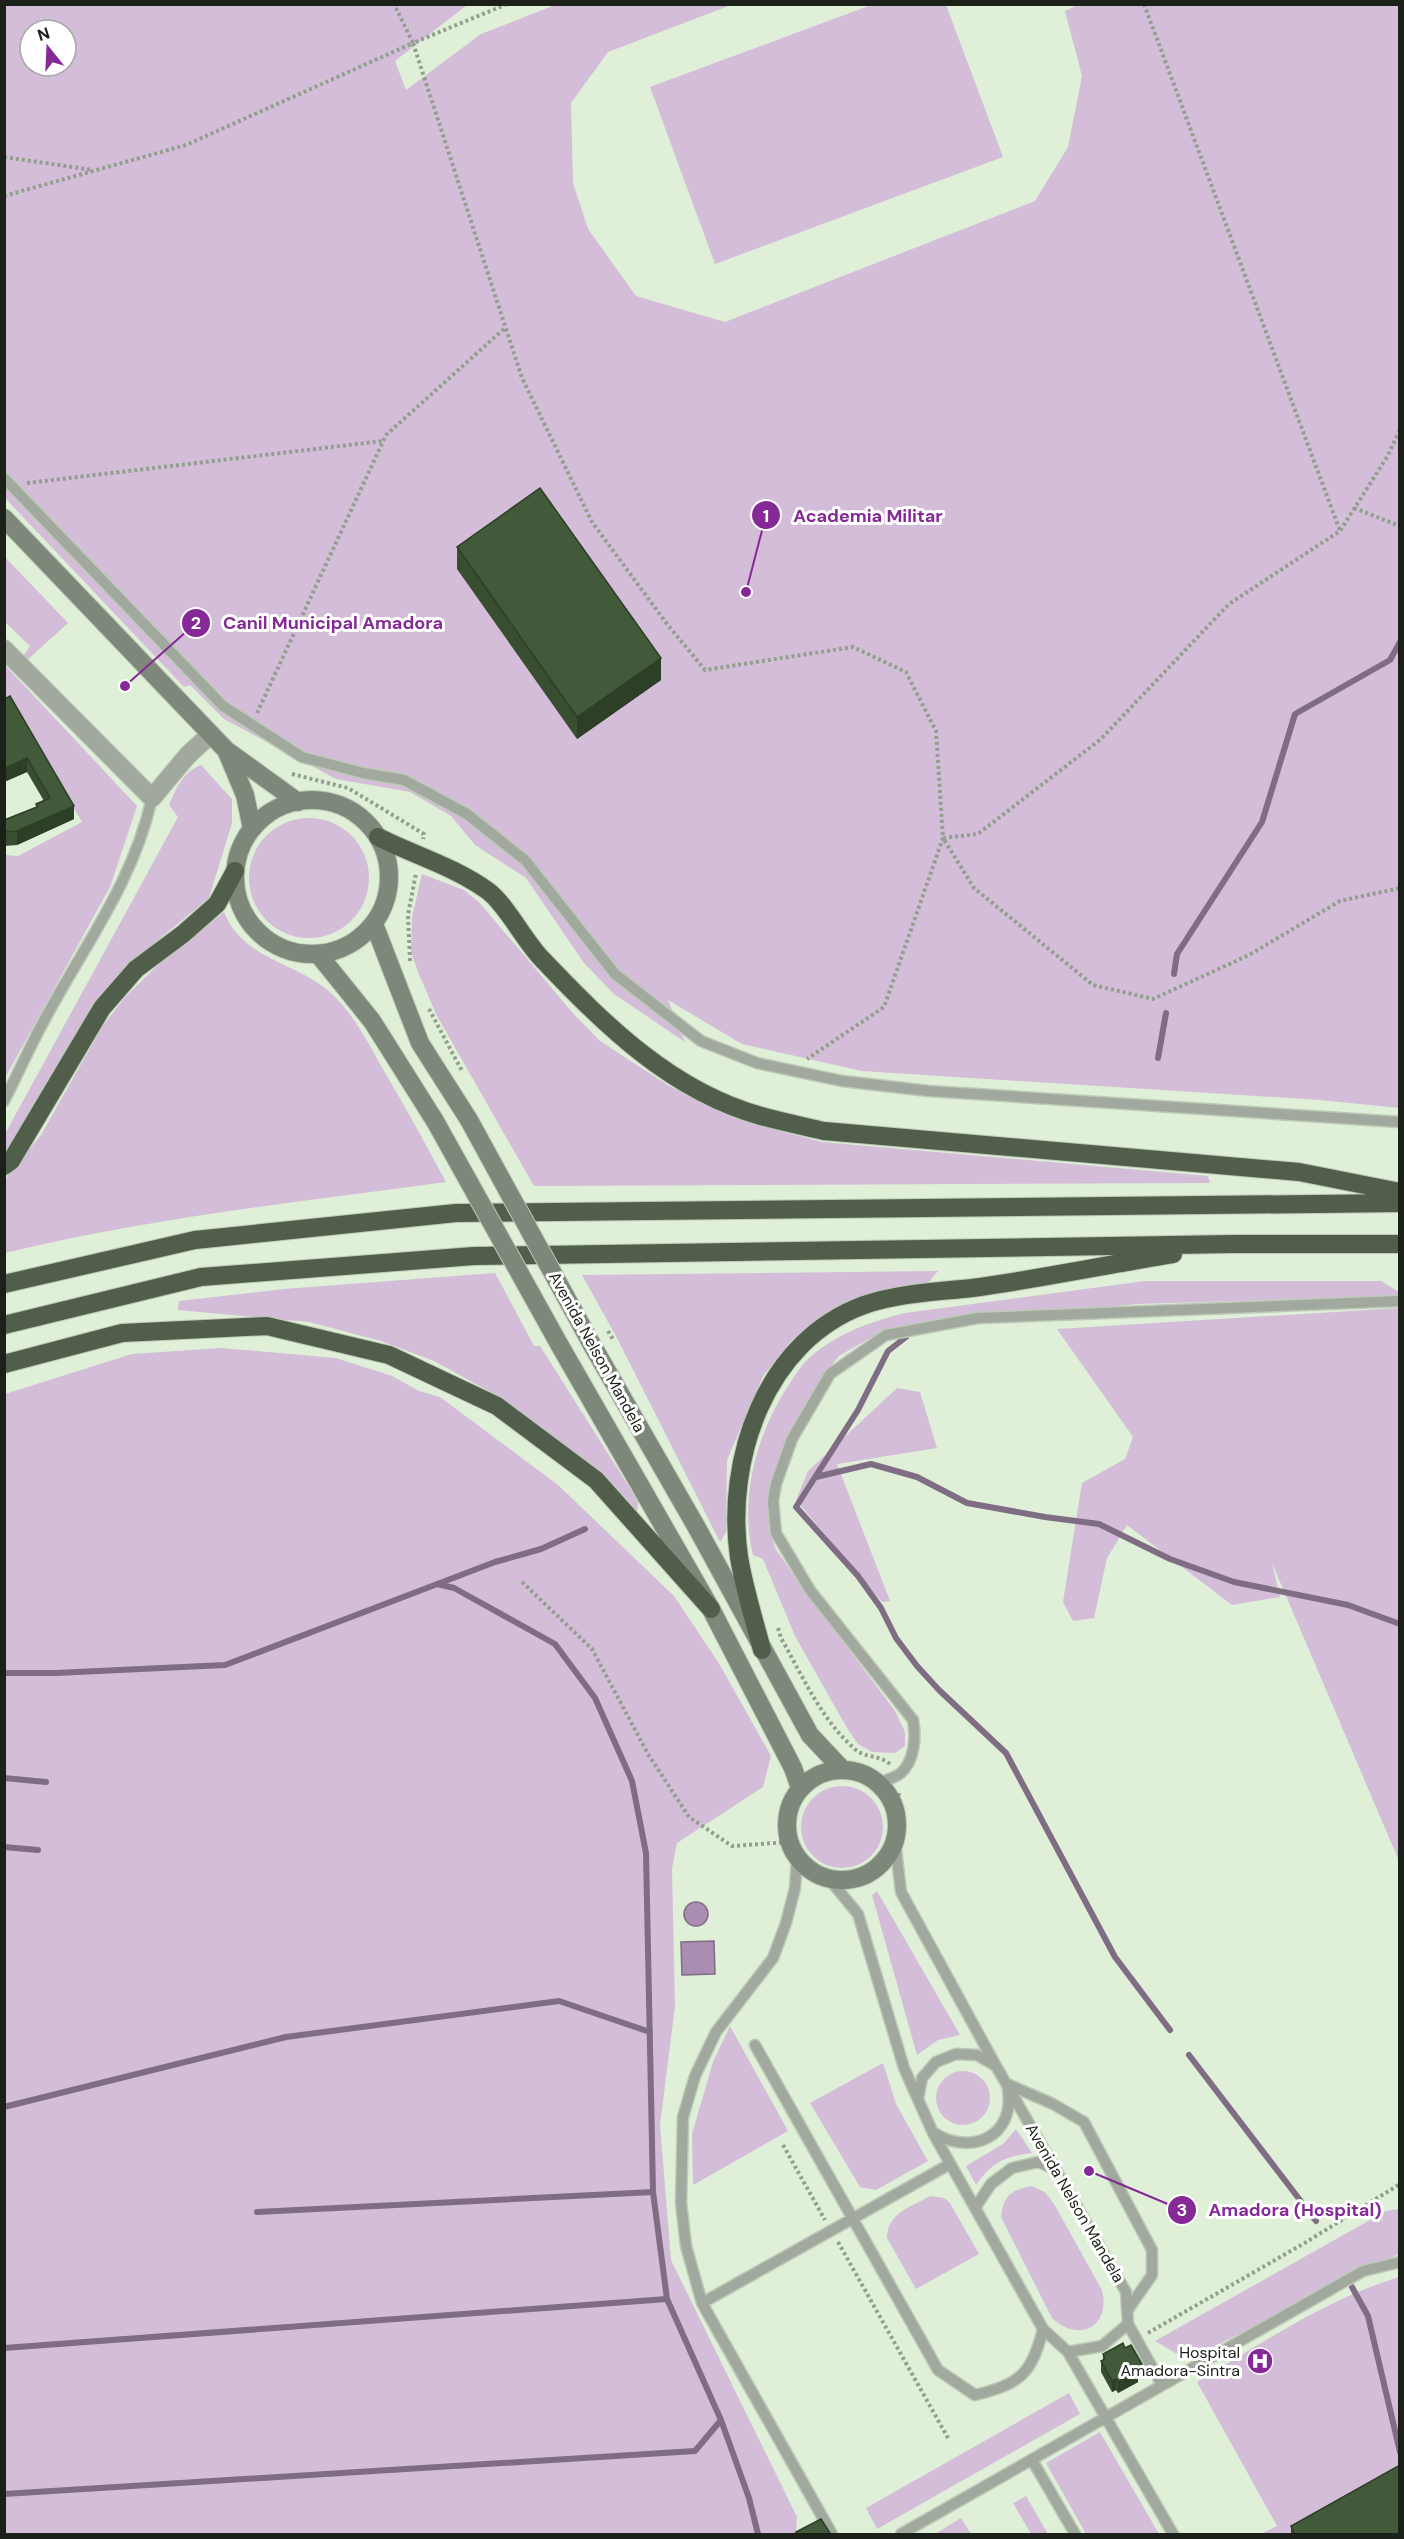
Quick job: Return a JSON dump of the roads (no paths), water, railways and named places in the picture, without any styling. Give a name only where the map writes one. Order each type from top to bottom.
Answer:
[{"type":"highway","points":[[378,837],[418,857],[448,868],[490,892],[540,957],[611,1029],[648,1060],[704,1094],[760,1116],[824,1131],[1299,1172],[1400,1192]]},
{"type":"highway","points":[[4,1166],[11,1161],[102,1008],[136,969],[183,934],[217,903],[235,871]]},
{"type":"highway","points":[[4,1284],[195,1240],[456,1213],[1400,1203]]},
{"type":"highway","points":[[762,1650],[739,1557],[736,1492],[741,1460],[750,1430],[774,1382],[792,1355],[812,1335],[864,1305],[904,1295],[973,1287],[1232,1244]]},
{"type":"highway","points":[[4,1325],[201,1277],[474,1256],[1232,1244],[1400,1244]]},
{"type":"highway","points":[[4,1364],[122,1333],[267,1326],[389,1355],[497,1406],[596,1480],[711,1609]]},
{"type":"main road","points":[[4,518],[226,750],[298,802]]},
{"type":"main road","points":[[226,750],[245,795],[252,829]]},
{"type":"main road","points":[[316,801],[335,804],[352,811],[367,822],[378,837],[389,866],[387,896],[374,924],[349,944],[318,954],[296,953],[275,945],[257,932],[244,914],[237,894],[235,871],[241,849],[252,829],[273,811],[298,802],[316,801]]},
{"type":"main road","name":"Avenida Nelson Mandela","points":[[374,924],[420,1043],[470,1120],[810,1735],[842,1769]]},
{"type":"main road","name":"Avenida Nelson Mandela","points":[[318,954],[372,1021],[435,1121],[559,1344],[711,1609],[794,1768],[800,1788]]},
{"type":"main road","points":[[842,1769],[861,1773],[879,1783],[892,1800],[897,1820],[895,1841],[888,1857],[869,1873],[848,1880],[829,1879],[812,1872],[797,1859],[789,1842],[787,1814],[800,1788],[819,1775],[842,1769]]},
{"type":"street","points":[[4,649],[152,798],[188,755],[211,734]]},
{"type":"lane","points":[[8,481],[223,706],[302,757],[363,773],[404,780],[467,814],[525,860],[615,974],[701,1041],[757,1063],[842,1081],[928,1091],[1400,1122]]},
{"type":"lane","points":[[4,1101],[45,1019],[119,891],[145,827],[152,798]]},
{"type":"lane","points":[[879,1783],[901,1773],[910,1758],[916,1738],[913,1720],[810,1590],[776,1533],[773,1501],[776,1484],[792,1439],[830,1374],[886,1335],[978,1318],[1400,1300]]},
{"type":"lane","name":"Avenida Nelson Mandela","points":[[895,1841],[901,1892],[996,2066],[1126,2292],[1128,2324]]},
{"type":"lane","points":[[797,1859],[795,1888],[786,1923],[773,1958],[716,2032],[695,2076],[683,2117],[681,2203],[686,2246],[702,2303],[832,2535]]},
{"type":"lane","points":[[829,1879],[858,1914],[903,2068],[933,2133],[1043,2329],[1068,2352],[1173,2535]]},
{"type":"lane","points":[[755,2045],[938,2370],[975,2395],[999,2389],[1022,2377],[1037,2355],[1043,2329]]},
{"type":"lane","points":[[918,2099],[922,2078],[936,2062],[956,2054],[977,2055],[996,2066]]},
{"type":"lane","points":[[1007,2084],[1053,2104],[1084,2122],[1152,2250],[1152,2275],[1127,2311]]},
{"type":"lane","name":"Avenida Nelson Mandela","points":[[933,2133],[948,2142],[964,2145],[981,2141],[996,2132],[1006,2118],[1010,2101],[1007,2084]]},
{"type":"lane","points":[[975,2208],[991,2184],[1012,2168],[1038,2162],[1056,2169]]},
{"type":"lane","points":[[702,2303],[950,2164]]},
{"type":"lane","points":[[901,2535],[1363,2271],[1400,2262]]},
{"type":"lane","points":[[1068,2352],[1102,2346],[1128,2324],[1162,2385]]},
{"type":"lane","points":[[1032,2460],[1075,2535]]},
{"type":"waterway","points":[[1174,974],[1177,954],[1262,822],[1295,714],[1390,660],[1400,642]]},
{"type":"waterway","points":[[1158,1058],[1166,1013]]},
{"type":"waterway","points":[[906,1337],[888,1351],[858,1410],[796,1507],[858,1576],[881,1608],[896,1638],[917,1666],[1006,1753],[1115,1957],[1170,2030]]},
{"type":"waterway","points":[[816,1477],[871,1464],[917,1477],[967,1503],[1099,1524],[1170,1559],[1234,1582],[1348,1605],[1400,1624]]},
{"type":"waterway","points":[[4,1673],[56,1673],[225,1665],[495,1562],[541,1549],[585,1529]]},
{"type":"waterway","points":[[437,1584],[454,1588],[555,1644],[595,1698],[632,1781],[646,1853],[653,2192],[667,2299],[721,2420],[749,2498],[758,2534]]},
{"type":"waterway","points":[[4,1778],[46,1782]]},
{"type":"waterway","points":[[4,1847],[38,1850]]},
{"type":"waterway","points":[[4,2107],[286,2037],[559,2001],[650,2032]]},
{"type":"waterway","points":[[1189,2055],[1316,2221]]},
{"type":"waterway","points":[[257,2212],[653,2192]]},
{"type":"waterway","points":[[1352,2287],[1368,2316],[1400,2452]]},
{"type":"waterway","points":[[4,2348],[667,2299]]},
{"type":"waterway","points":[[4,2494],[695,2451],[721,2420]]},
{"type":"place","name":"Academia Militar","points":[[746,592]]},
{"type":"place","name":"Canil Municipal Amadora","points":[[125,686]]},
{"type":"place","name":"Amadora (Hospital)","points":[[1089,2171]]},
{"type":"place","name":"Hospital Amadora-Sintra","points":[[1260,2361]]}]
